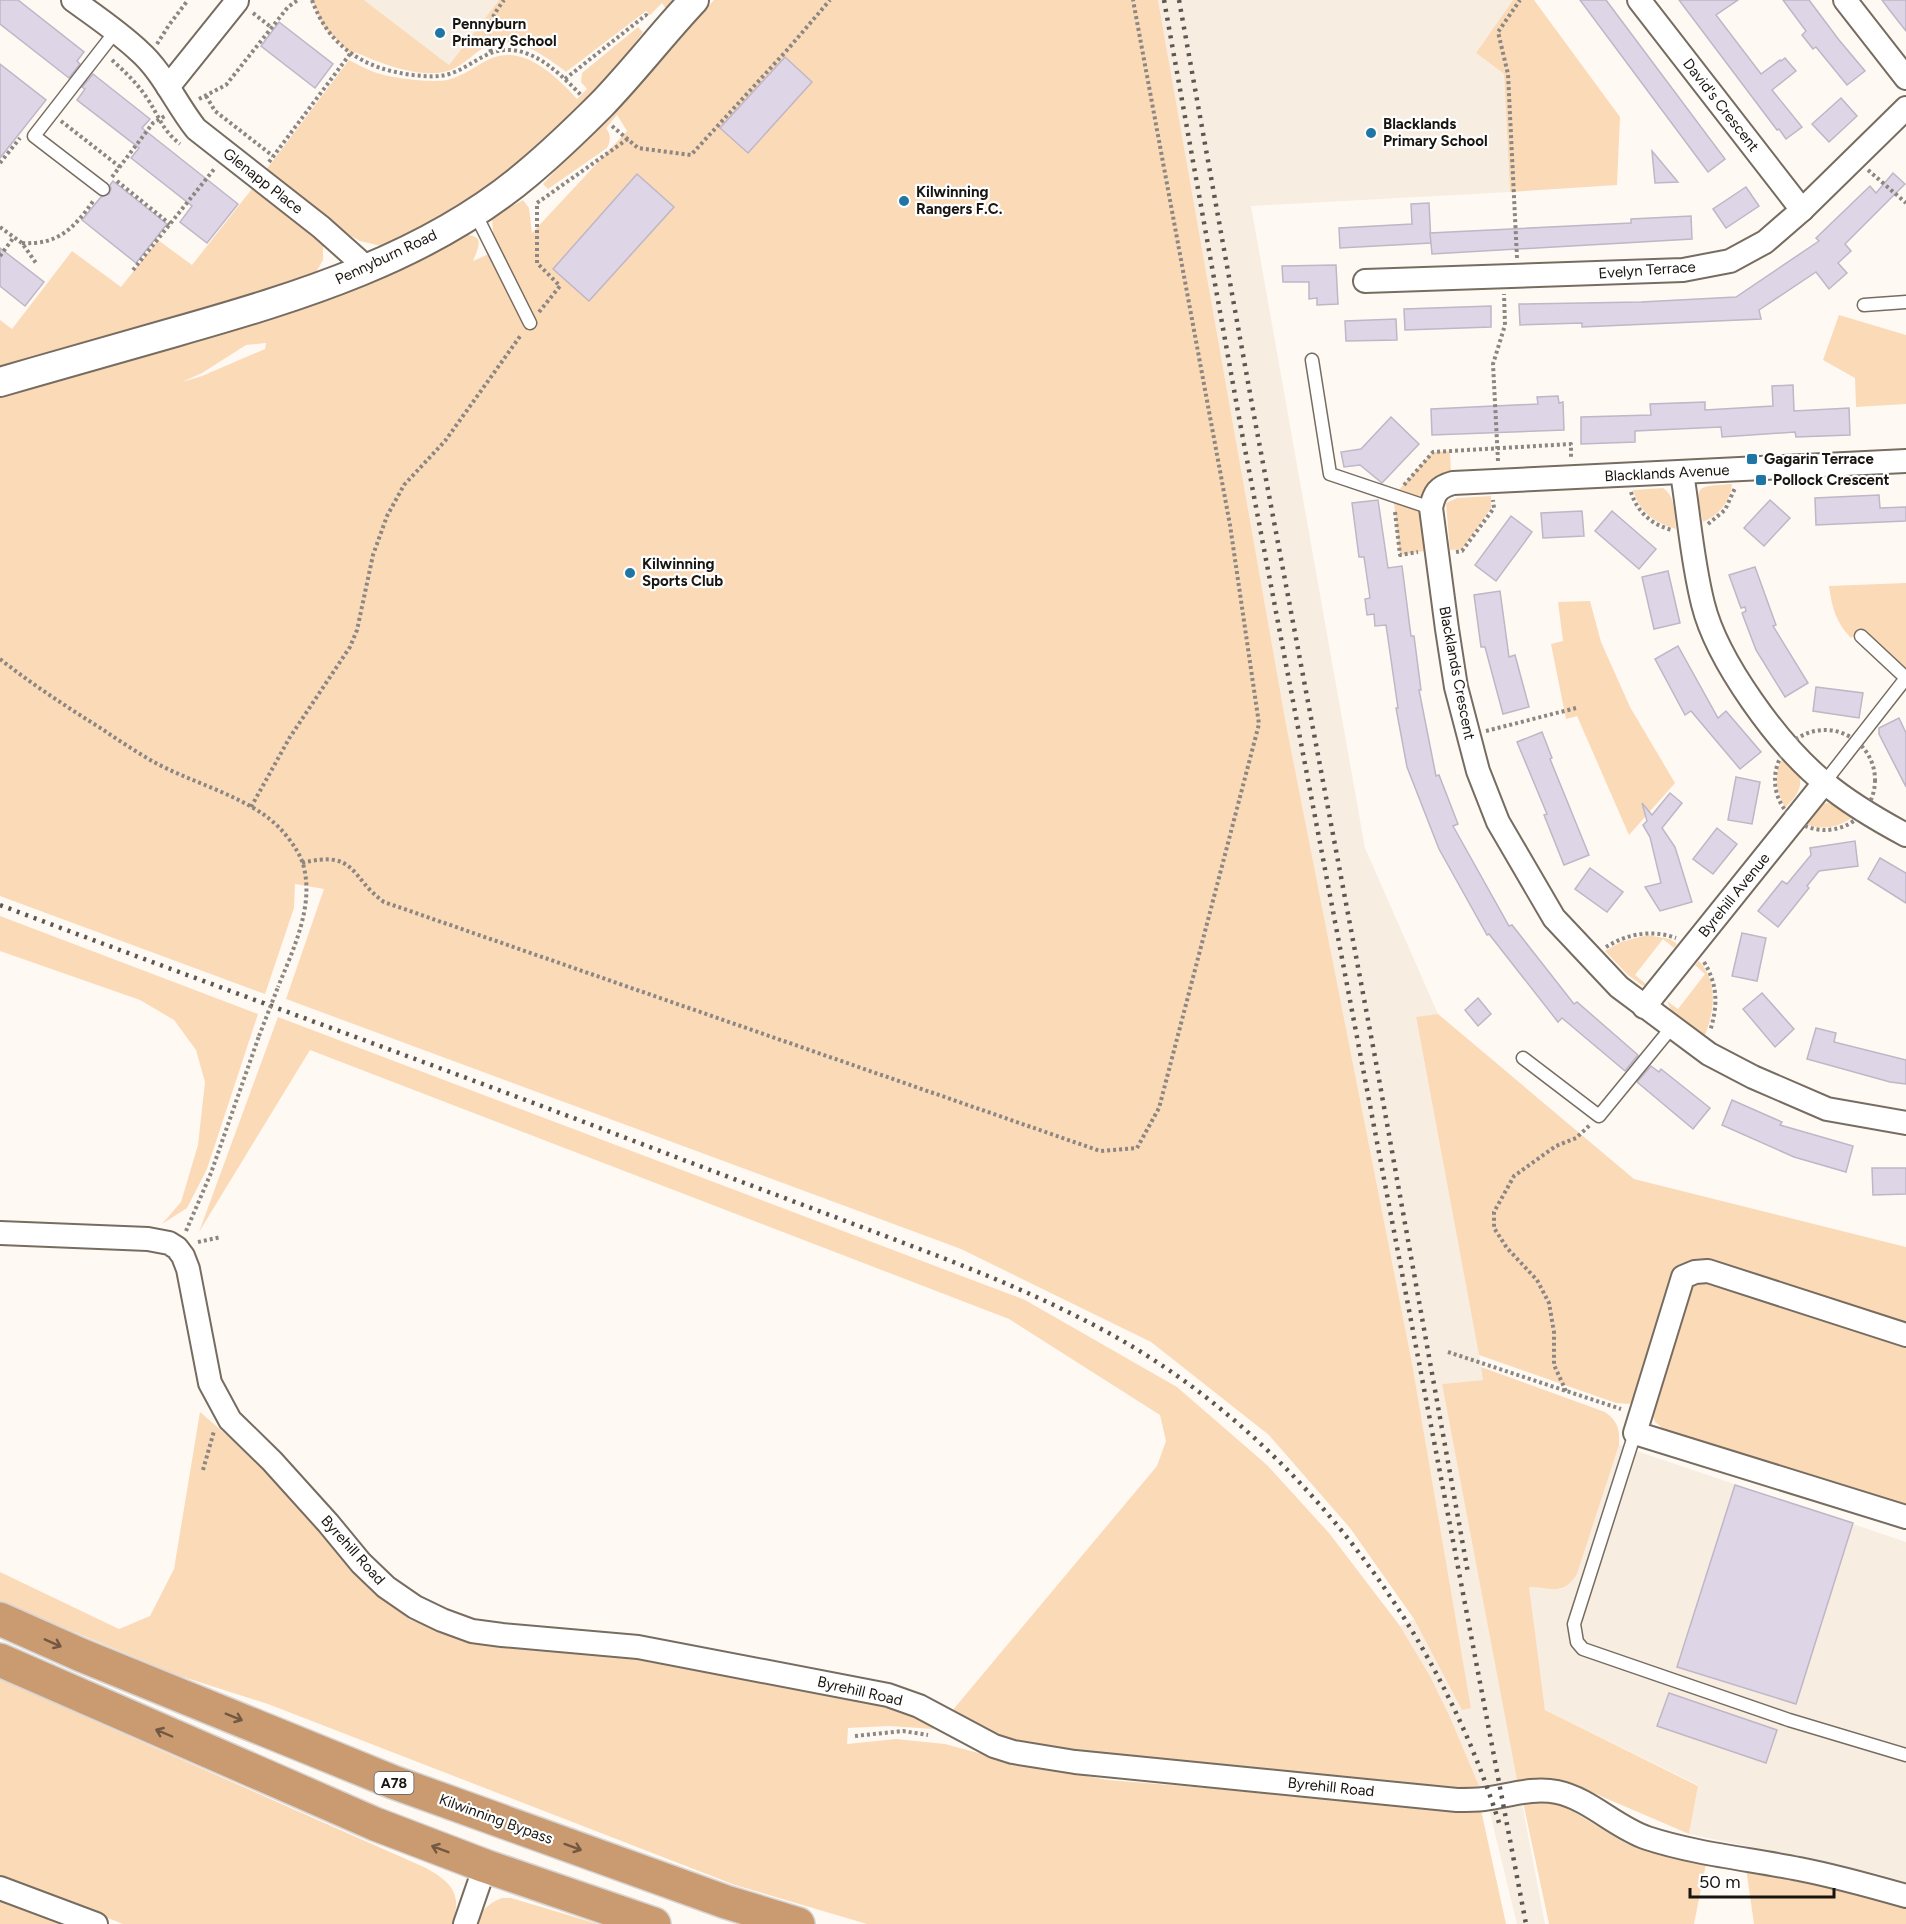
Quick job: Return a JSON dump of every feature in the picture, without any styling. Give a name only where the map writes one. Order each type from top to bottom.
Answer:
[{"type":"highway","name":"Kilwinning Bypass","points":[[0,1619],[393,1782],[726,1902],[798,1924]]},
{"type":"highway","points":[[0,1660],[375,1824],[485,1866],[654,1924]]},
{"type":"street","name":"Glenapp Place","points":[[73,0],[140,51],[221,161],[258,177],[321,227],[358,260],[364,270]]},
{"type":"street","name":"Pennyburn Road","points":[[0,382],[256,309],[364,270],[426,241],[475,213],[528,173],[602,104],[694,0]]},
{"type":"street","name":"David's Crescent","points":[[1639,0],[1803,210]]},
{"type":"street","points":[[1845,0],[1906,78]]},
{"type":"street","points":[[168,87],[237,1]]},
{"type":"street","name":"Evelyn Terrace","points":[[1365,281],[1683,270],[1730,261],[1765,242],[1803,210],[1906,108]]},
{"type":"street","name":"Blacklands Avenue","points":[[1432,502],[1439,488],[1453,483],[1906,461]]},
{"type":"street","points":[[1682,473],[1703,605],[1719,646],[1746,693],[1766,720],[1824,783],[1882,822],[1906,835]]},
{"type":"street","name":"Blacklands Crescent","points":[[1432,502],[1437,555],[1456,687],[1478,771],[1498,822],[1554,918],[1619,987],[1709,1054],[1753,1077],[1827,1109],[1906,1123]]},
{"type":"street","name":"Byrehill Avenue","points":[[1644,1007],[1824,783]]},
{"type":"street","points":[[0,1233],[148,1239],[169,1243],[177,1248]]},
{"type":"street","name":"Byrehill Road","points":[[177,1248],[188,1269],[210,1383],[231,1420],[272,1461],[361,1563],[386,1587],[415,1607],[442,1620],[472,1631],[638,1647],[834,1684],[919,1706],[994,1746],[1012,1752],[1074,1762],[1457,1800],[1483,1799],[1521,1792],[1557,1792],[1570,1796],[1646,1838],[1726,1857],[1800,1869],[1906,1896]]},
{"type":"street","points":[[1906,1335],[1708,1271],[1695,1272],[1683,1278],[1638,1425],[1906,1517]]},
{"type":"street","points":[[465,1924],[485,1866]]},
{"type":"street","points":[[0,1888],[96,1924]]},
{"type":"lane","points":[[103,189],[34,136],[115,32]]},
{"type":"lane","points":[[475,213],[530,323]]},
{"type":"lane","points":[[1864,305],[1906,302]]},
{"type":"lane","points":[[1312,360],[1330,474],[1432,502]]},
{"type":"lane","points":[[1824,783],[1906,678],[1862,636]]},
{"type":"lane","points":[[1523,1058],[1599,1116],[1672,1027]]},
{"type":"lane","points":[[1638,1425],[1574,1624],[1577,1642],[1583,1649],[1778,1716],[1906,1755]]},
{"type":"path","points":[[147,60],[188,0]]},
{"type":"path","points":[[180,108],[226,85],[288,8],[298,0]]},
{"type":"path","points":[[312,0],[323,26],[350,54],[374,66],[401,73],[432,77],[460,70],[490,52],[507,50],[524,52],[536,57],[565,79],[581,95]]},
{"type":"path","points":[[490,52],[487,37],[496,10],[504,0]]},
{"type":"path","points":[[609,124],[638,147],[691,155],[788,50],[830,0]]},
{"type":"path","points":[[302,863],[317,859],[342,862],[358,874],[384,902],[1100,1151],[1137,1148],[1159,1108],[1259,724],[1230,525],[1133,0]]},
{"type":"path","points":[[1437,555],[1462,551],[1494,508],[1496,482],[1492,364],[1505,325],[1511,275],[1508,74],[1498,32],[1520,0]]},
{"type":"path","points":[[565,79],[645,15],[666,30]]},
{"type":"path","points":[[100,50],[128,74],[146,97],[165,131],[188,151]]},
{"type":"path","points":[[258,177],[350,54]]},
{"type":"path","points":[[206,96],[215,111],[273,156]]},
{"type":"path","points":[[52,114],[120,166]]},
{"type":"path","points":[[0,163],[27,129],[34,136]]},
{"type":"path","points":[[251,807],[290,737],[350,646],[357,630],[373,555],[387,516],[404,485],[445,441],[468,406],[560,286],[537,263],[537,203],[629,138]]},
{"type":"path","points":[[1855,158],[1906,203]]},
{"type":"path","points":[[205,163],[221,161]]},
{"type":"path","points":[[133,270],[221,161]]},
{"type":"path","points":[[112,177],[170,224]]},
{"type":"path","points":[[0,228],[22,243],[36,263]]},
{"type":"path","points":[[0,255],[14,237]]},
{"type":"path","points":[[1628,475],[1633,499],[1651,521],[1669,530],[1690,531],[1705,526],[1725,510],[1735,484],[1734,470]]},
{"type":"path","points":[[0,659],[34,686],[153,762],[251,807],[268,818],[281,831],[302,863],[306,885],[304,914],[211,1173],[177,1248]]},
{"type":"path","points":[[1468,736],[1576,708]]},
{"type":"path","points":[[1566,1391],[1554,1365],[1554,1332],[1549,1303],[1537,1280],[1507,1248],[1494,1228],[1494,1212],[1514,1176],[1557,1146],[1575,1138],[1599,1116]]},
{"type":"path","points":[[1448,1352],[1566,1391],[1638,1425]]},
{"type":"path","points":[[203,1470],[210,1440],[223,1407]]},
{"type":"path","points":[[855,1736],[903,1731],[944,1736],[959,1728]]},
{"type":"shaded area","points":[[312,0],[364,0],[449,65],[499,0],[676,0],[666,9],[662,3],[650,15],[646,11],[566,72],[545,57],[523,46],[500,43],[488,46],[453,69],[444,72],[422,73],[375,61],[355,52],[353,56],[323,26]]},
{"type":"shaded area","name":"Pennyburn Primary School","points":[[364,0],[499,0],[449,65]]},
{"type":"shaded area","name":"Kilwinning Sports Club","points":[[714,0],[1158,0],[1286,724],[1412,1363],[1471,1708],[1462,1710],[1414,1619],[1350,1528],[1269,1435],[1151,1342],[961,1249],[286,999],[324,889],[295,884],[294,908],[265,994],[0,896],[0,397],[168,348],[459,235],[477,238],[479,244],[473,261],[500,249],[493,233],[492,217],[523,200],[529,208],[532,233],[627,131],[617,115],[606,128],[610,138],[607,148],[548,189],[543,184]],"holes":[[[266,343],[265,349],[202,376],[182,382],[202,373],[246,345]]]},
{"type":"shaded area","points":[[1158,0],[1513,0],[1476,53],[1504,74],[1510,192],[1251,206],[1365,848],[1438,1014],[1416,1018],[1484,1380],[1442,1384],[1545,1924],[1517,1924],[1490,1813],[1450,1717],[1430,1676],[1400,1626],[1414,1619],[1443,1671],[1471,1708],[1412,1363],[1286,724]]},
{"type":"shaded area","points":[[1513,0],[1534,0],[1620,117],[1617,185],[1510,192],[1504,74],[1476,53]]},
{"type":"shaded area","points":[[638,27],[643,32],[611,75],[531,155],[440,220],[392,243],[381,246],[360,241],[351,236],[266,170],[349,60],[374,72],[390,76],[440,81],[459,76],[492,58],[504,55],[516,56],[539,65],[560,81],[577,99],[587,89],[581,82],[582,73]]},
{"type":"shaded area","points":[[255,185],[317,232],[323,246],[323,260],[316,272],[303,280],[0,370],[0,320],[12,329],[72,251],[121,287],[158,240],[192,265]]},
{"type":"shaded area","points":[[1839,315],[1906,335],[1906,404],[1856,407],[1855,378],[1823,360]]},
{"type":"shaded area","points":[[1450,451],[1451,473],[1437,478],[1425,500],[1397,492],[1433,452]]},
{"type":"shaded area","points":[[1732,484],[1729,497],[1723,507],[1703,522],[1699,500],[1700,490],[1704,487]]},
{"type":"shaded area","points":[[1663,488],[1672,501],[1676,529],[1649,516],[1639,505],[1633,490]]},
{"type":"shaded area","points":[[1491,496],[1491,508],[1462,549],[1450,550],[1446,503],[1457,498]]},
{"type":"shaded area","points":[[1394,503],[1421,512],[1424,551],[1400,555]]},
{"type":"shaded area","points":[[1906,583],[1906,672],[1861,629],[1851,638],[1836,614],[1829,586]]},
{"type":"shaded area","points":[[1590,601],[1601,642],[1630,707],[1675,783],[1629,835],[1577,716],[1566,719],[1551,644],[1563,641],[1558,602]]},
{"type":"shaded area","points":[[1782,759],[1800,777],[1799,790],[1785,808],[1777,783]]},
{"type":"shaded area","points":[[1823,804],[1834,804],[1853,817],[1831,827],[1806,824]]},
{"type":"shaded area","points":[[0,916],[258,1014],[207,1169],[187,1208],[162,1224],[181,1202],[198,1145],[205,1082],[196,1050],[174,1020],[140,1000],[0,951]]},
{"type":"shaded area","points":[[1647,935],[1670,939],[1677,944],[1674,948],[1663,939],[1635,975],[1646,984],[1643,986],[1628,975],[1605,951],[1621,942]]},
{"type":"shaded area","points":[[1699,961],[1709,978],[1713,996],[1711,1016],[1705,1035],[1671,1010],[1667,1001],[1678,1009],[1705,974],[1695,965]]},
{"type":"shaded area","points":[[1438,1014],[1634,1179],[1906,1247],[1906,1327],[1698,1264],[1634,1400],[1629,1404],[1616,1403],[1479,1355],[1416,1017]]},
{"type":"shaded area","points":[[278,1017],[1025,1300],[1177,1387],[1267,1465],[1329,1533],[1400,1626],[1430,1676],[1482,1793],[1032,1747],[1001,1738],[952,1711],[1157,1466],[1166,1441],[1160,1415],[1009,1319],[310,1050],[199,1232]]},
{"type":"shaded area","points":[[1707,1280],[1906,1345],[1906,1506],[1667,1432],[1655,1422],[1652,1413],[1687,1286]]},
{"type":"shaded area","points":[[1481,1367],[1605,1412],[1617,1426],[1619,1445],[1577,1574],[1572,1581],[1561,1588],[1529,1587],[1545,1710],[1698,1786],[1689,1834],[1589,1791],[1555,1782],[1518,1785],[1442,1384],[1483,1380]]},
{"type":"shaded area","points":[[200,1412],[274,1476],[359,1575],[410,1620],[484,1643],[671,1662],[911,1711],[925,1718],[934,1729],[889,1726],[848,1728],[847,1744],[896,1739],[945,1744],[1012,1762],[1108,1780],[1481,1810],[1506,1924],[867,1924],[735,1885],[268,1704],[177,1675],[0,1601],[0,1572],[119,1629],[150,1616],[174,1569]]},
{"type":"shaded area","points":[[1619,1445],[1906,1542],[1906,1883],[1879,1874],[1689,1834],[1698,1785],[1545,1710],[1528,1586],[1561,1589],[1577,1574]]},
{"type":"shaded area","points":[[0,1679],[426,1868],[442,1878],[452,1890],[456,1905],[452,1924],[123,1924],[0,1875]]},
{"type":"shaded area","points":[[1547,1800],[1574,1812],[1627,1844],[1706,1864],[1694,1924],[1549,1924],[1523,1802]]},
{"type":"shaded area","points":[[1746,1868],[1906,1903],[1906,1924],[1754,1924]]},
{"type":"shaded area","points":[[0,1895],[79,1924],[0,1924]]},
{"type":"shaded area","points":[[502,1898],[511,1898],[598,1924],[476,1924],[486,1908]]},
{"type":"building","points":[[0,0],[18,0],[84,52],[77,61],[80,64],[69,78],[0,24]]},
{"type":"building","points":[[1580,0],[1606,0],[1725,159],[1708,172]]},
{"type":"building","points":[[1679,0],[1738,0],[1716,15],[1761,74],[1785,58],[1796,71],[1772,90],[1802,127],[1786,139],[1779,129],[1777,130]]},
{"type":"building","points":[[1783,0],[1809,0],[1865,71],[1847,85],[1816,47],[1813,49],[1802,35],[1806,31]]},
{"type":"building","points":[[1882,0],[1906,0],[1906,31],[1891,12]]},
{"type":"building","points":[[279,22],[333,64],[315,88],[261,46]]},
{"type":"building","points":[[785,57],[812,82],[748,153],[720,128]]},
{"type":"building","points":[[0,64],[46,100],[0,158]]},
{"type":"building","points":[[93,74],[150,119],[142,128],[238,204],[207,243],[180,222],[192,206],[131,158],[139,148],[77,100],[85,89],[82,87]]},
{"type":"building","points":[[1841,98],[1857,116],[1829,142],[1812,124]]},
{"type":"building","points":[[1652,151],[1678,182],[1655,183]]},
{"type":"building","points":[[1893,173],[1905,184],[1845,244],[1851,251],[1838,263],[1847,273],[1829,289],[1816,272],[1759,310],[1761,319],[1582,327],[1582,323],[1520,325],[1519,304],[1641,302],[1736,297],[1819,241],[1816,238],[1870,186],[1876,193]]},
{"type":"building","points":[[637,174],[674,207],[589,301],[553,269]]},
{"type":"building","points":[[113,181],[167,224],[136,263],[82,220],[101,197],[109,194]]},
{"type":"building","points":[[1746,187],[1759,206],[1726,228],[1713,209]]},
{"type":"building","points":[[1429,203],[1431,243],[1340,248],[1339,228],[1412,224],[1411,204]]},
{"type":"building","points":[[1691,216],[1692,239],[1432,254],[1430,233],[1631,223],[1631,219]]},
{"type":"building","points":[[0,248],[44,282],[25,306],[0,286]]},
{"type":"building","points":[[1336,265],[1338,304],[1317,305],[1317,298],[1309,299],[1309,282],[1283,282],[1282,266]]},
{"type":"building","points":[[1491,306],[1491,327],[1405,330],[1404,309]]},
{"type":"building","points":[[1396,319],[1397,340],[1346,341],[1345,321]]},
{"type":"building","points":[[1793,385],[1794,411],[1849,408],[1850,435],[1796,437],[1795,432],[1722,437],[1721,427],[1635,431],[1635,442],[1581,444],[1581,417],[1651,415],[1650,404],[1705,402],[1705,410],[1773,406],[1772,386]]},
{"type":"building","points":[[1558,396],[1559,403],[1563,402],[1564,430],[1432,435],[1431,409],[1538,404],[1537,397]]},
{"type":"building","points":[[1391,417],[1419,444],[1382,483],[1360,465],[1344,467],[1341,452],[1361,449]]},
{"type":"building","points":[[1879,495],[1880,508],[1906,507],[1906,521],[1816,525],[1815,498]]},
{"type":"building","points":[[1378,500],[1388,568],[1402,566],[1411,636],[1414,636],[1421,690],[1419,690],[1436,776],[1439,775],[1458,824],[1453,826],[1509,926],[1512,925],[1574,1004],[1577,1002],[1638,1055],[1625,1071],[1562,1018],[1558,1022],[1489,934],[1487,935],[1439,849],[1407,767],[1396,708],[1398,708],[1386,625],[1375,626],[1374,614],[1367,615],[1365,599],[1370,598],[1364,557],[1359,557],[1352,503]]},
{"type":"building","points":[[1770,500],[1790,518],[1764,546],[1744,528]]},
{"type":"building","points":[[1582,511],[1584,536],[1543,538],[1541,513]]},
{"type":"building","points":[[1612,511],[1656,549],[1639,569],[1595,531]]},
{"type":"building","points":[[1511,516],[1532,532],[1496,581],[1475,565]]},
{"type":"building","points":[[1755,567],[1776,625],[1773,626],[1808,683],[1785,697],[1756,650],[1742,613],[1746,611],[1745,607],[1741,608],[1729,575]]},
{"type":"building","points":[[1668,571],[1680,623],[1654,629],[1642,577]]},
{"type":"building","points":[[1500,591],[1509,657],[1515,655],[1529,707],[1503,714],[1485,647],[1481,647],[1474,595]]},
{"type":"building","points":[[1678,646],[1718,718],[1726,711],[1761,752],[1740,769],[1691,711],[1685,715],[1655,659]]},
{"type":"building","points":[[1816,687],[1863,693],[1859,718],[1813,711]]},
{"type":"building","points":[[1899,718],[1906,733],[1906,787],[1879,734],[1879,728]]},
{"type":"building","points":[[1542,732],[1552,758],[1550,759],[1589,855],[1564,865],[1544,815],[1547,814],[1517,742]]},
{"type":"building","points":[[1736,777],[1760,782],[1752,824],[1728,820]]},
{"type":"building","points":[[1670,793],[1682,803],[1662,828],[1675,847],[1692,902],[1660,911],[1645,887],[1661,883],[1650,837],[1643,825],[1647,821],[1642,803],[1652,815]]},
{"type":"building","points":[[1717,828],[1737,844],[1713,874],[1693,859]]},
{"type":"building","points":[[1855,841],[1858,866],[1819,871],[1807,886],[1809,888],[1778,927],[1758,911],[1782,881],[1787,884],[1811,855],[1810,848]]},
{"type":"building","points":[[1880,858],[1906,873],[1906,903],[1868,879]]},
{"type":"building","points":[[1590,868],[1623,892],[1607,912],[1575,889]]},
{"type":"building","points":[[1742,933],[1766,938],[1757,981],[1732,976]]},
{"type":"building","points":[[1762,993],[1794,1029],[1775,1047],[1743,1009]]},
{"type":"building","points":[[1478,998],[1491,1014],[1478,1026],[1465,1010]]},
{"type":"building","points":[[1816,1028],[1836,1033],[1834,1042],[1906,1060],[1906,1084],[1890,1082],[1807,1059]]},
{"type":"building","points":[[1651,1066],[1659,1072],[1661,1069],[1710,1108],[1693,1129],[1637,1082]]},
{"type":"building","points":[[1732,1100],[1782,1122],[1780,1125],[1853,1146],[1846,1172],[1794,1157],[1722,1125]]},
{"type":"building","points":[[1872,1168],[1906,1168],[1906,1194],[1873,1195]]},
{"type":"building","points":[[1735,1485],[1853,1523],[1796,1704],[1677,1667]]},
{"type":"building","points":[[1669,1693],[1777,1730],[1766,1763],[1657,1726]]},
{"type":"railway","points":[[1164,0],[1240,423],[1526,1924]]},
{"type":"railway","points":[[1179,0],[1468,1573]]},
{"type":"railway","points":[[0,905],[505,1092],[957,1264],[1084,1320],[1156,1362],[1223,1411],[1285,1468],[1342,1531],[1392,1599],[1435,1672],[1472,1748],[1500,1826]]},
{"type":"place","name":"Pennyburn Primary School","points":[[440,33]]},
{"type":"place","name":"Blacklands Primary School","points":[[1371,133]]},
{"type":"place","name":"Kilwinning Rangers F.C.","points":[[904,201]]},
{"type":"place","name":"Gagarin Terrace","points":[[1752,459]]},
{"type":"place","name":"Pollock Crescent","points":[[1761,480]]},
{"type":"place","name":"Kilwinning Sports Club","points":[[630,573]]}]
